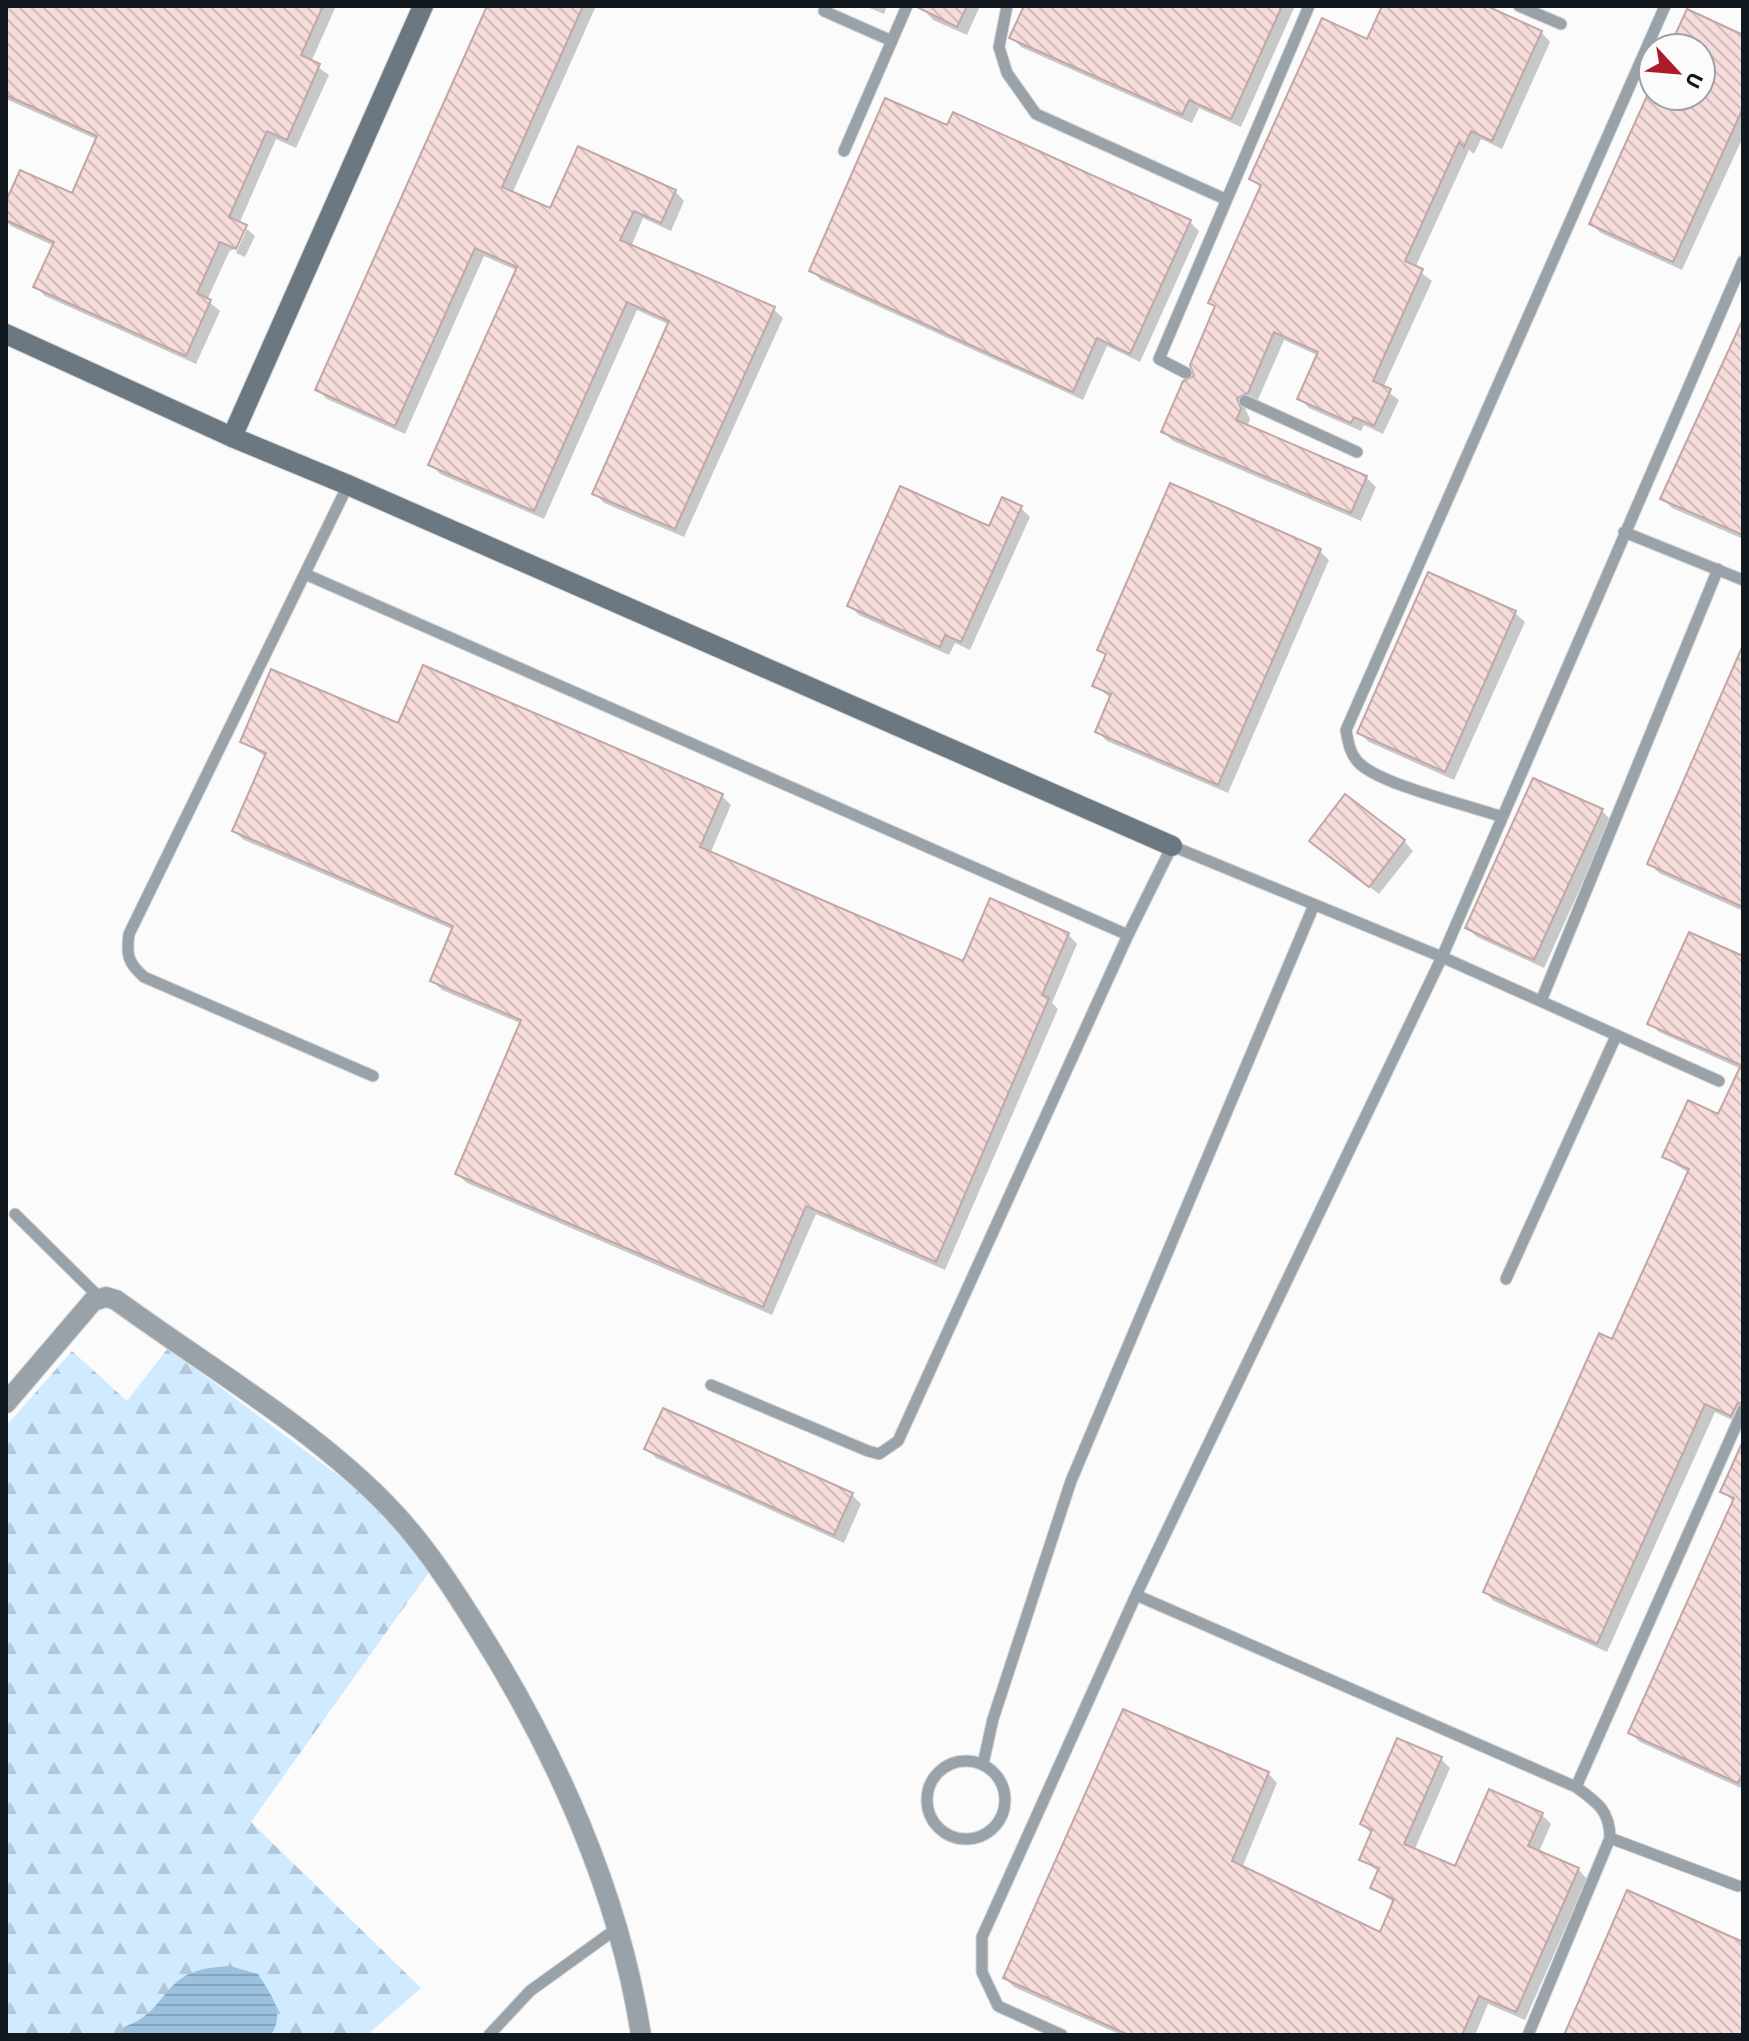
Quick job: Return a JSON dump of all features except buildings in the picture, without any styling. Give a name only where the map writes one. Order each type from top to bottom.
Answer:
[{"type":"street","points":[[232,437],[423,6]]},
{"type":"street","points":[[6,334],[232,437],[1172,846]]},
{"type":"street","points":[[6,1403],[99,1297],[116,1300],[315,1442],[383,1501],[438,1565],[511,1682],[558,1773],[616,1929],[641,2035]]},
{"type":"lane","points":[[844,151],[907,6]]},
{"type":"lane","points":[[1007,6],[999,47],[1007,73],[1036,114],[1225,199]]},
{"type":"lane","points":[[1186,373],[1159,359],[1309,6]]},
{"type":"lane","points":[[1519,6],[1561,24]]},
{"type":"lane","points":[[1502,817],[1386,778],[1360,764],[1349,748],[1346,730],[1665,6]]},
{"type":"lane","points":[[824,11],[892,41]]},
{"type":"lane","points":[[1062,2035],[998,2006],[982,1972],[982,1937],[1136,1595],[1442,957],[1743,261]]},
{"type":"lane","points":[[1245,401],[1357,452]]},
{"type":"lane","points":[[348,485],[129,934],[126,952],[131,965],[144,977],[373,1076]]},
{"type":"lane","points":[[1624,532],[1743,580]]},
{"type":"lane","points":[[1541,1001],[1718,569]]},
{"type":"lane","points":[[305,574],[1128,935]]},
{"type":"lane","points":[[711,1385],[868,1451],[879,1454],[898,1441],[1128,935],[1172,846],[1442,957],[1719,1081]]},
{"type":"lane","points":[[983,1764],[993,1719],[1071,1481],[1314,905]]},
{"type":"lane","points":[[1506,1279],[1616,1036]]},
{"type":"lane","points":[[15,1214],[99,1297]]},
{"type":"lane","points":[[1576,1787],[1743,1410]]},
{"type":"lane","points":[[1136,1595],[1576,1787],[1599,1802],[1610,1820],[1610,1838],[1528,2035]]},
{"type":"lane","points":[[956,1762],[983,1764],[1001,1781],[1005,1804],[1002,1816],[986,1834],[963,1839],[951,1836],[939,1829],[927,1804],[934,1778],[956,1762]]},
{"type":"lane","points":[[1610,1838],[1738,1886]]},
{"type":"lane","points":[[489,2035],[530,1991],[616,1929]]},
{"type":"green space","points":[[168,1348],[371,1500],[432,1568],[251,1822],[421,1988],[367,2035],[6,2035],[6,1426],[72,1351],[127,1401]]},
{"type":"shaded area","points":[[230,1966],[258,1974],[268,1989],[277,2011],[271,2035],[121,2035],[124,2027],[145,2016],[171,1987],[187,1975],[203,1969]]}]
